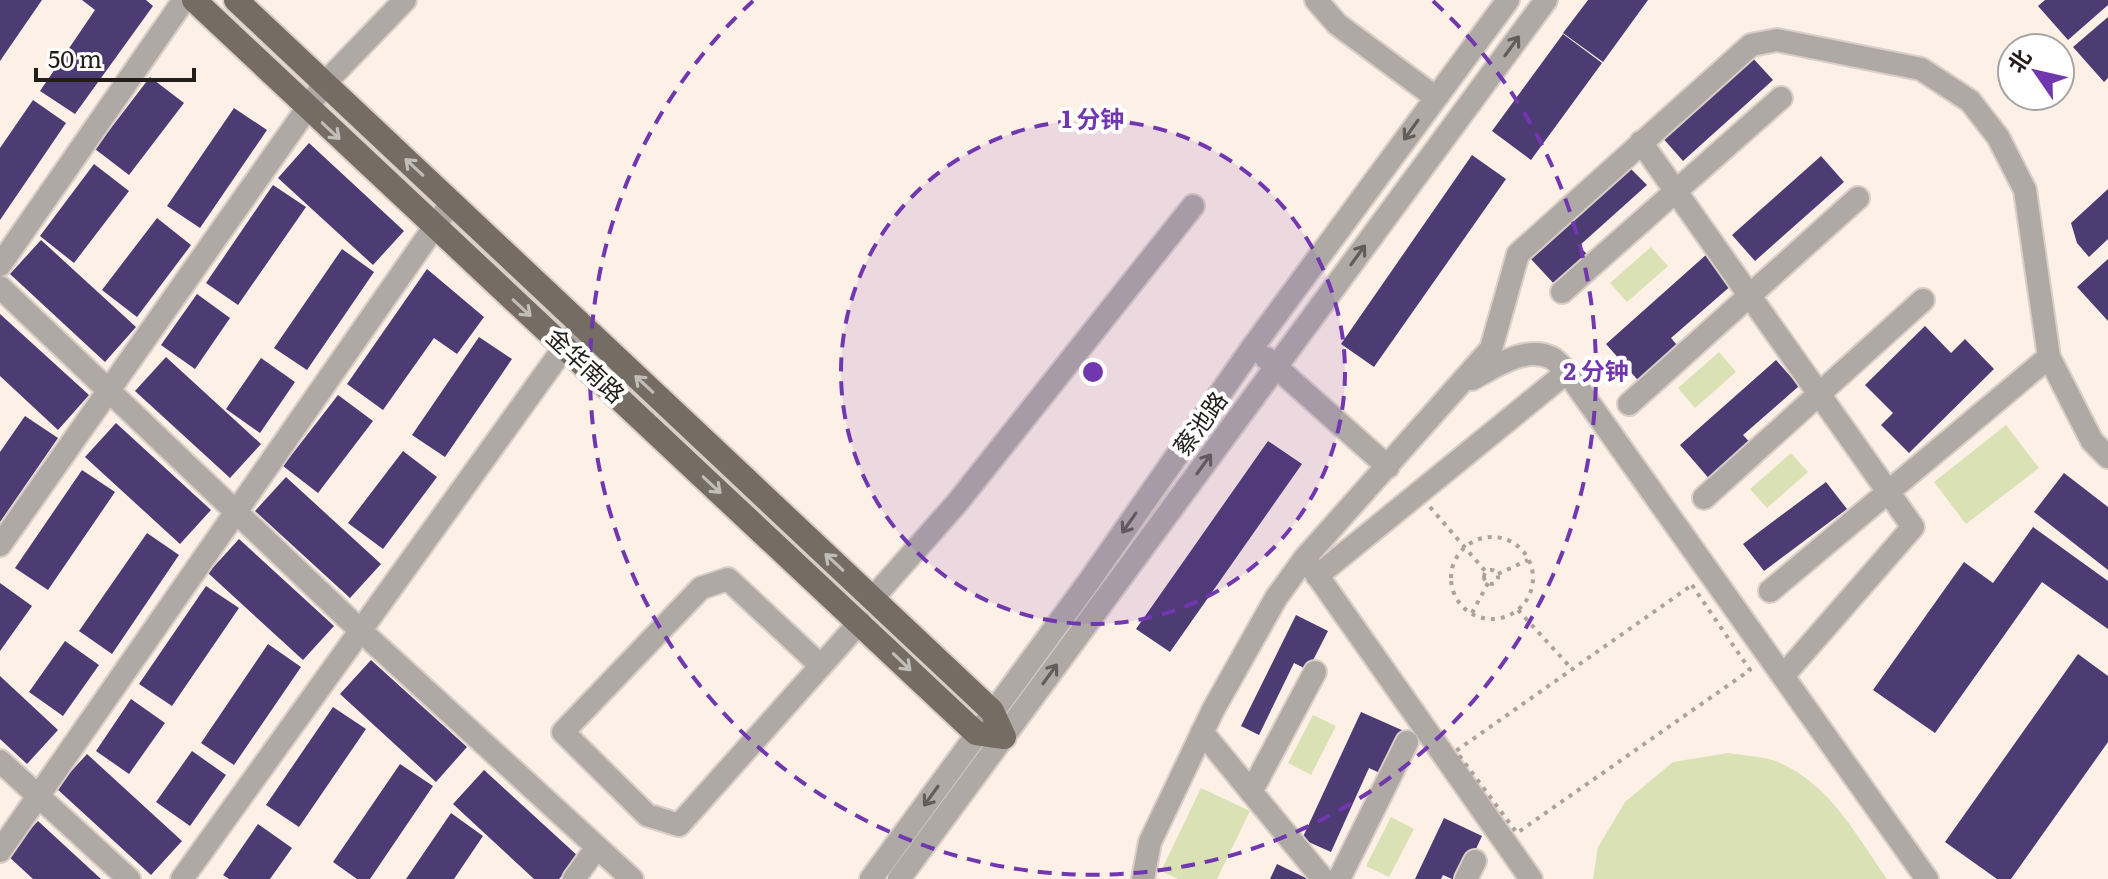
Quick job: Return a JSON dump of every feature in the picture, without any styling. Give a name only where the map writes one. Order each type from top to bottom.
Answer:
[{"type":"main road","name":"金华南路","points":[[194,0],[976,733]]},
{"type":"main road","name":"金华南路","points":[[236,0],[992,711],[1004,737]]},
{"type":"main road","points":[[976,733],[1004,737]]},
{"type":"street","points":[[0,265],[184,0]]},
{"type":"street","points":[[0,545],[306,108],[325,83],[405,0]]},
{"type":"street","points":[[1316,0],[1337,24],[1435,97]]},
{"type":"street","name":"蔡池路","points":[[871,879],[1090,580],[1252,348],[1508,0]]},
{"type":"street","name":"蔡池路","points":[[899,879],[1546,0]]},
{"type":"street","points":[[1311,567],[1388,467],[1491,349],[1518,254],[1751,45],[1777,40],[1921,69],[1970,101],[1998,137],[2025,190],[2049,357],[2092,441],[2108,457]]},
{"type":"street","points":[[1562,292],[1781,98]]},
{"type":"street","points":[[1641,142],[1913,527],[1783,676]]},
{"type":"street","points":[[1629,404],[1858,198]]},
{"type":"street","points":[[0,851],[451,203]]},
{"type":"street","points":[[873,598],[957,503],[1193,206]]},
{"type":"street","points":[[0,287],[361,631],[632,879]]},
{"type":"street","points":[[1704,498],[1923,300]]},
{"type":"street","points":[[182,879],[581,324]]},
{"type":"street","points":[[1252,348],[1388,467]]},
{"type":"street","points":[[1457,387],[1498,364],[1530,354],[1553,358],[1567,372],[1927,879]]},
{"type":"street","points":[[1770,591],[2049,357]]},
{"type":"street","points":[[1143,879],[1150,842],[1202,732],[1276,598],[1311,567],[1418,493],[1567,372]]},
{"type":"street","points":[[1311,567],[1531,879]]},
{"type":"street","points":[[821,666],[728,579],[701,588],[563,732],[647,815],[679,825],[821,666],[860,622]]},
{"type":"street","points":[[1251,792],[1315,672]]},
{"type":"street","points":[[1202,732],[1323,879]]},
{"type":"street","points":[[1339,879],[1407,742]]},
{"type":"street","points":[[0,761],[129,879]]},
{"type":"street","points":[[574,879],[601,851]]},
{"type":"street","points":[[587,879],[601,851]]},
{"type":"path","points":[[1418,493],[1486,572]]},
{"type":"path","points":[[1488,537],[1514,542],[1528,560],[1533,575],[1532,588],[1518,610],[1492,619],[1472,613],[1456,599],[1451,586],[1451,571],[1456,558],[1476,540],[1488,537]]},
{"type":"path","points":[[1498,574],[1528,560]]},
{"type":"path","points":[[1488,583],[1484,578],[1486,572],[1493,569],[1498,574]]},
{"type":"path","points":[[1472,613],[1488,583],[1497,581],[1498,574]]},
{"type":"path","points":[[1692,585],[1750,670],[1517,833],[1456,751],[1572,669],[1692,585]]},
{"type":"path","points":[[1518,610],[1572,669]]},
{"type":"green space","points":[[1651,247],[1668,266],[1627,302],[1610,283]]},
{"type":"green space","points":[[1719,352],[1736,372],[1695,408],[1678,388]]},
{"type":"green space","points":[[2006,425],[2039,468],[1966,524],[1934,482]]},
{"type":"green space","points":[[1791,453],[1808,472],[1767,508],[1750,489]]},
{"type":"green space","points":[[1313,715],[1336,726],[1311,775],[1288,763]]},
{"type":"green space","points":[[1728,753],[1778,762],[1813,783],[1853,828],[1887,879],[1593,879],[1598,847],[1625,802],[1673,762]]},
{"type":"green space","points":[[1201,788],[1250,811],[1217,879],[1178,879],[1161,871]]},
{"type":"green space","points":[[1391,817],[1414,829],[1389,877],[1366,866]]},
{"type":"building","points":[[0,0],[42,0],[0,61]]},
{"type":"building","points":[[82,0],[146,0],[153,6],[75,114],[40,91],[95,10]]},
{"type":"building","points":[[1588,0],[1648,0],[1603,62],[1563,33]]},
{"type":"building","points":[[2045,0],[2108,0],[2108,5],[2076,33],[2061,32],[2038,6]]},
{"type":"building","points":[[2108,17],[2108,78],[2104,82],[2076,50],[2076,44]]},
{"type":"building","points":[[1563,34],[1602,63],[1531,160],[1492,131]]},
{"type":"building","points":[[1750,55],[1773,80],[1683,161],[1661,136]]},
{"type":"building","points":[[150,77],[184,103],[129,175],[95,149]]},
{"type":"building","points":[[33,100],[66,123],[0,220],[0,148]]},
{"type":"building","points":[[234,108],[267,130],[200,228],[167,206]]},
{"type":"building","points":[[309,143],[404,231],[373,265],[278,178]]},
{"type":"building","points":[[1472,155],[1506,179],[1374,367],[1341,344]]},
{"type":"building","points":[[1821,156],[1844,182],[1755,261],[1732,235]]},
{"type":"building","points":[[94,164],[129,191],[74,263],[40,236]]},
{"type":"building","points":[[1630,168],[1647,185],[1579,246],[1590,257],[1557,287],[1530,258]]},
{"type":"building","points":[[273,185],[306,207],[238,305],[206,283]]},
{"type":"building","points":[[2108,189],[2108,239],[2089,257],[2077,243],[2071,223]]},
{"type":"building","points":[[157,218],[191,245],[137,317],[102,290]]},
{"type":"building","points":[[41,240],[136,327],[105,362],[10,274]]},
{"type":"building","points":[[342,249],[374,272],[307,370],[274,348]]},
{"type":"building","points":[[1707,254],[1733,284],[1671,338],[1682,351],[1643,386],[1606,344]]},
{"type":"building","points":[[2108,259],[2108,321],[2077,287]]},
{"type":"building","points":[[427,269],[484,317],[457,354],[434,338],[383,410],[347,384]]},
{"type":"building","points":[[197,294],[230,318],[195,369],[161,345]]},
{"type":"building","points":[[0,314],[89,395],[58,430],[0,376]]},
{"type":"building","points":[[1925,326],[1951,353],[1965,339],[1994,369],[1909,453],[1881,425],[1893,413],[1865,385]]},
{"type":"building","points":[[479,337],[512,359],[445,457],[412,435]]},
{"type":"building","points":[[166,357],[261,444],[230,478],[135,391]]},
{"type":"building","points":[[261,358],[295,382],[260,433],[226,409]]},
{"type":"building","points":[[1776,360],[1799,386],[1743,435],[1753,446],[1712,482],[1680,445]]},
{"type":"building","points":[[338,395],[373,421],[318,493],[283,466]]},
{"type":"building","points":[[25,416],[58,438],[0,522],[0,452]]},
{"type":"building","points":[[116,423],[211,510],[180,544],[85,457]]},
{"type":"building","points":[[1268,441],[1302,464],[1170,652],[1136,629]]},
{"type":"building","points":[[403,451],[437,477],[383,549],[348,523]]},
{"type":"building","points":[[82,470],[115,492],[48,590],[15,568]]},
{"type":"building","points":[[2064,473],[2108,507],[2108,570],[2034,512]]},
{"type":"building","points":[[286,477],[381,564],[350,598],[255,511]]},
{"type":"building","points":[[1826,482],[1847,509],[1764,571],[1743,544]]},
{"type":"building","points":[[2033,527],[2108,581],[2108,629],[2042,582],[1935,733],[1873,690],[1964,562],[1993,583]]},
{"type":"building","points":[[147,533],[179,555],[112,654],[79,631]]},
{"type":"building","points":[[239,539],[334,626],[303,660],[208,573]]},
{"type":"building","points":[[0,583],[32,606],[0,651]]},
{"type":"building","points":[[206,586],[239,608],[172,706],[139,684]]},
{"type":"building","points":[[1296,615],[1328,631],[1308,670],[1294,663],[1259,735],[1241,726]]},
{"type":"building","points":[[65,641],[99,665],[63,716],[29,692]]},
{"type":"building","points":[[268,644],[301,667],[234,765],[201,743]]},
{"type":"building","points":[[2078,654],[2108,676],[2108,742],[2011,879],[1997,879],[1945,842]]},
{"type":"building","points":[[371,660],[467,747],[436,782],[340,694]]},
{"type":"building","points":[[0,676],[58,730],[27,764],[0,739]]},
{"type":"building","points":[[131,699],[165,723],[129,774],[96,751]]},
{"type":"building","points":[[333,707],[366,729],[299,827],[266,805]]},
{"type":"building","points":[[1361,712],[1404,731],[1384,775],[1369,768],[1331,852],[1302,839]]},
{"type":"building","points":[[192,751],[226,775],[190,826],[156,802]]},
{"type":"building","points":[[87,754],[182,841],[151,875],[56,788]]},
{"type":"building","points":[[400,764],[433,786],[370,879],[357,879],[333,862]]},
{"type":"building","points":[[484,770],[579,857],[559,879],[534,879],[453,804]]},
{"type":"building","points":[[451,813],[483,836],[454,879],[406,879]]},
{"type":"building","points":[[1444,818],[1482,836],[1462,879],[1443,875],[1441,879],[1415,879]]},
{"type":"building","points":[[38,821],[101,879],[33,879],[7,855]]},
{"type":"building","points":[[258,824],[292,848],[270,879],[229,879],[223,875]]},
{"type":"building","points":[[1277,864],[1308,879],[1270,879]]}]
